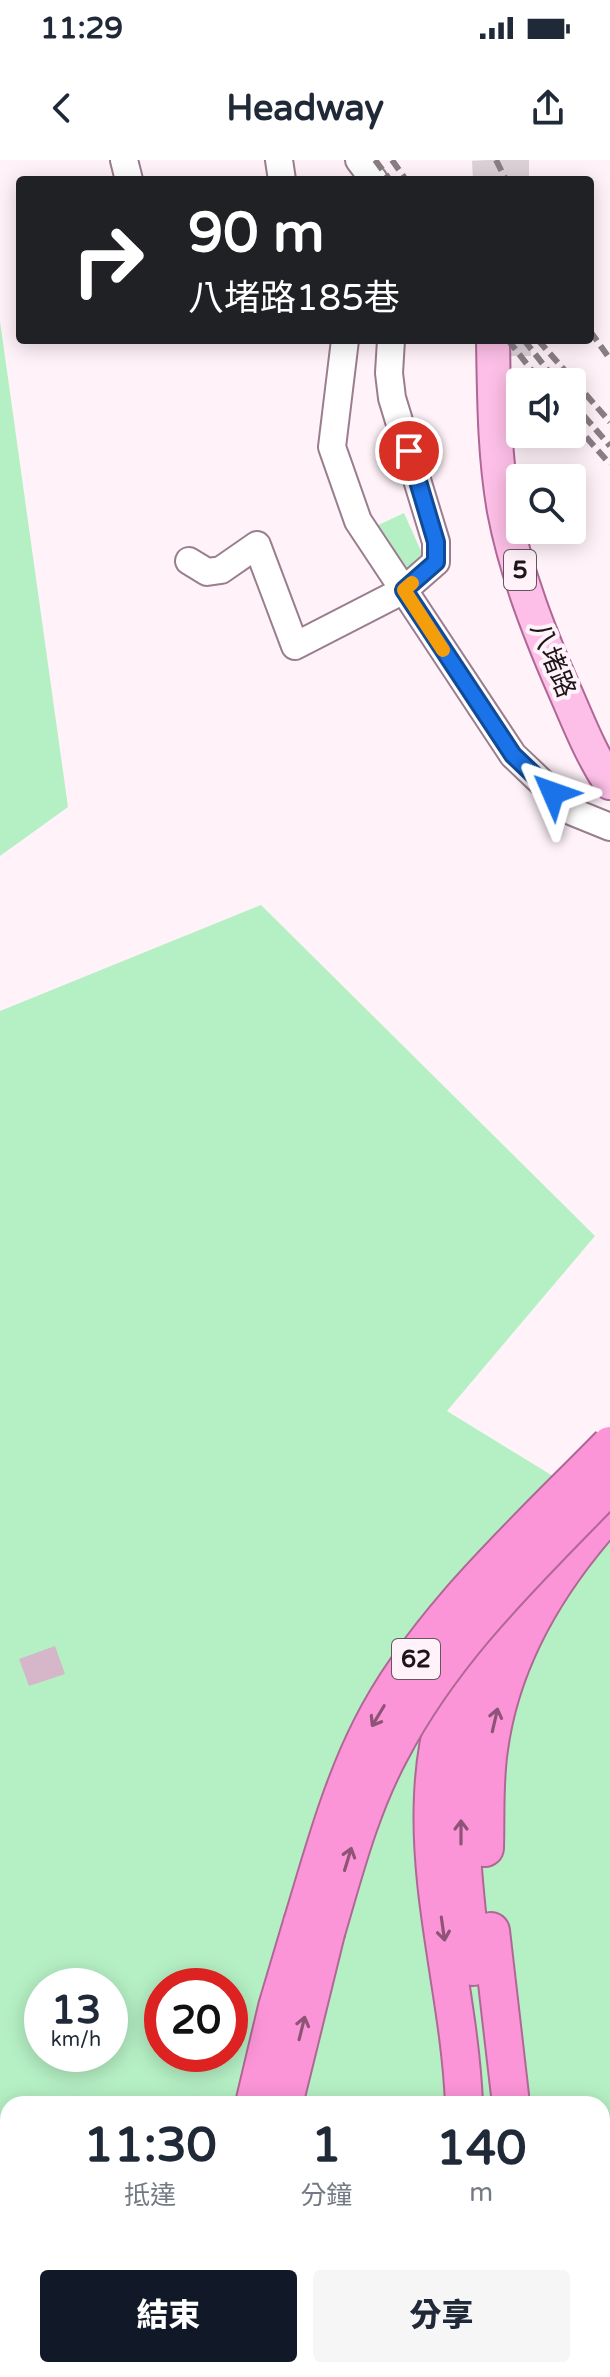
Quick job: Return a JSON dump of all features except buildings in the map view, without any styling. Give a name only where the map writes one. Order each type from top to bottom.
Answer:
[{"type":"highway","points":[[510,2096],[484,1874],[489,1748],[495,1717],[521,1641],[539,1604],[564,1566],[597,1483],[610,1427]]},
{"type":"highway","name":"62","points":[[285,2096],[330,1834],[371,1727],[427,1643],[465,1594],[610,1445]]},
{"type":"highway","points":[[464,2096],[462,2058],[433,1848],[437,1755],[461,1662],[496,1585],[531,1520],[597,1483]]},
{"type":"highway","points":[[488,2096],[461,1862],[461,1764],[472,1702],[485,1662],[530,1565],[558,1521],[597,1483]]},
{"type":"highway","name":"62","points":[[256,2096],[277,2007],[390,1751],[445,1663],[597,1483]]},
{"type":"highway","points":[[244,2096],[277,2007]]},
{"type":"main road","name":"八堵路","points":[[504,348],[520,464]]},
{"type":"main road","name":"八堵路","points":[[504,348],[495,441],[504,511],[521,575],[546,648],[597,764],[610,783]]},
{"type":"main road","name":"八堵路","points":[[536,544],[566,640],[610,739]]},
{"type":"lane","points":[[345,344],[332,447],[358,521],[513,755],[573,812],[610,827]]},
{"type":"lane","points":[[189,561],[207,572],[221,570],[257,545],[295,646],[404,590],[436,562],[436,542],[392,398],[389,373],[391,344]]},
{"type":"green space","points":[[0,321],[68,807],[0,856]]},
{"type":"green space","points":[[404,513],[425,560],[394,575],[372,528]]},
{"type":"green space","points":[[261,905],[595,1236],[447,1411],[610,1511],[610,2096],[0,2096],[0,1011]]},
{"type":"tunnel","points":[[488,160],[489,176]]},
{"type":"tunnel","points":[[513,160],[513,176]]},
{"type":"tunnel","points":[[515,344],[515,356]]},
{"type":"railway","points":[[375,160],[387,176]]},
{"type":"railway","points":[[392,160],[403,176]]},
{"type":"railway","points":[[496,160],[504,176]]},
{"type":"railway","points":[[594,337],[610,359]]},
{"type":"railway","points":[[511,344],[530,368]]},
{"type":"railway","points":[[527,344],[546,368]]},
{"type":"railway","points":[[542,344],[610,422]]},
{"type":"railway","points":[[586,418],[610,446]]},
{"type":"railway","points":[[586,437],[610,464]]},
{"type":"slow traffic","points":[[412,583],[404,590],[443,650]]},
{"type":"route","points":[[409,451],[436,542],[436,562],[404,590],[513,755],[553,793]]}]
